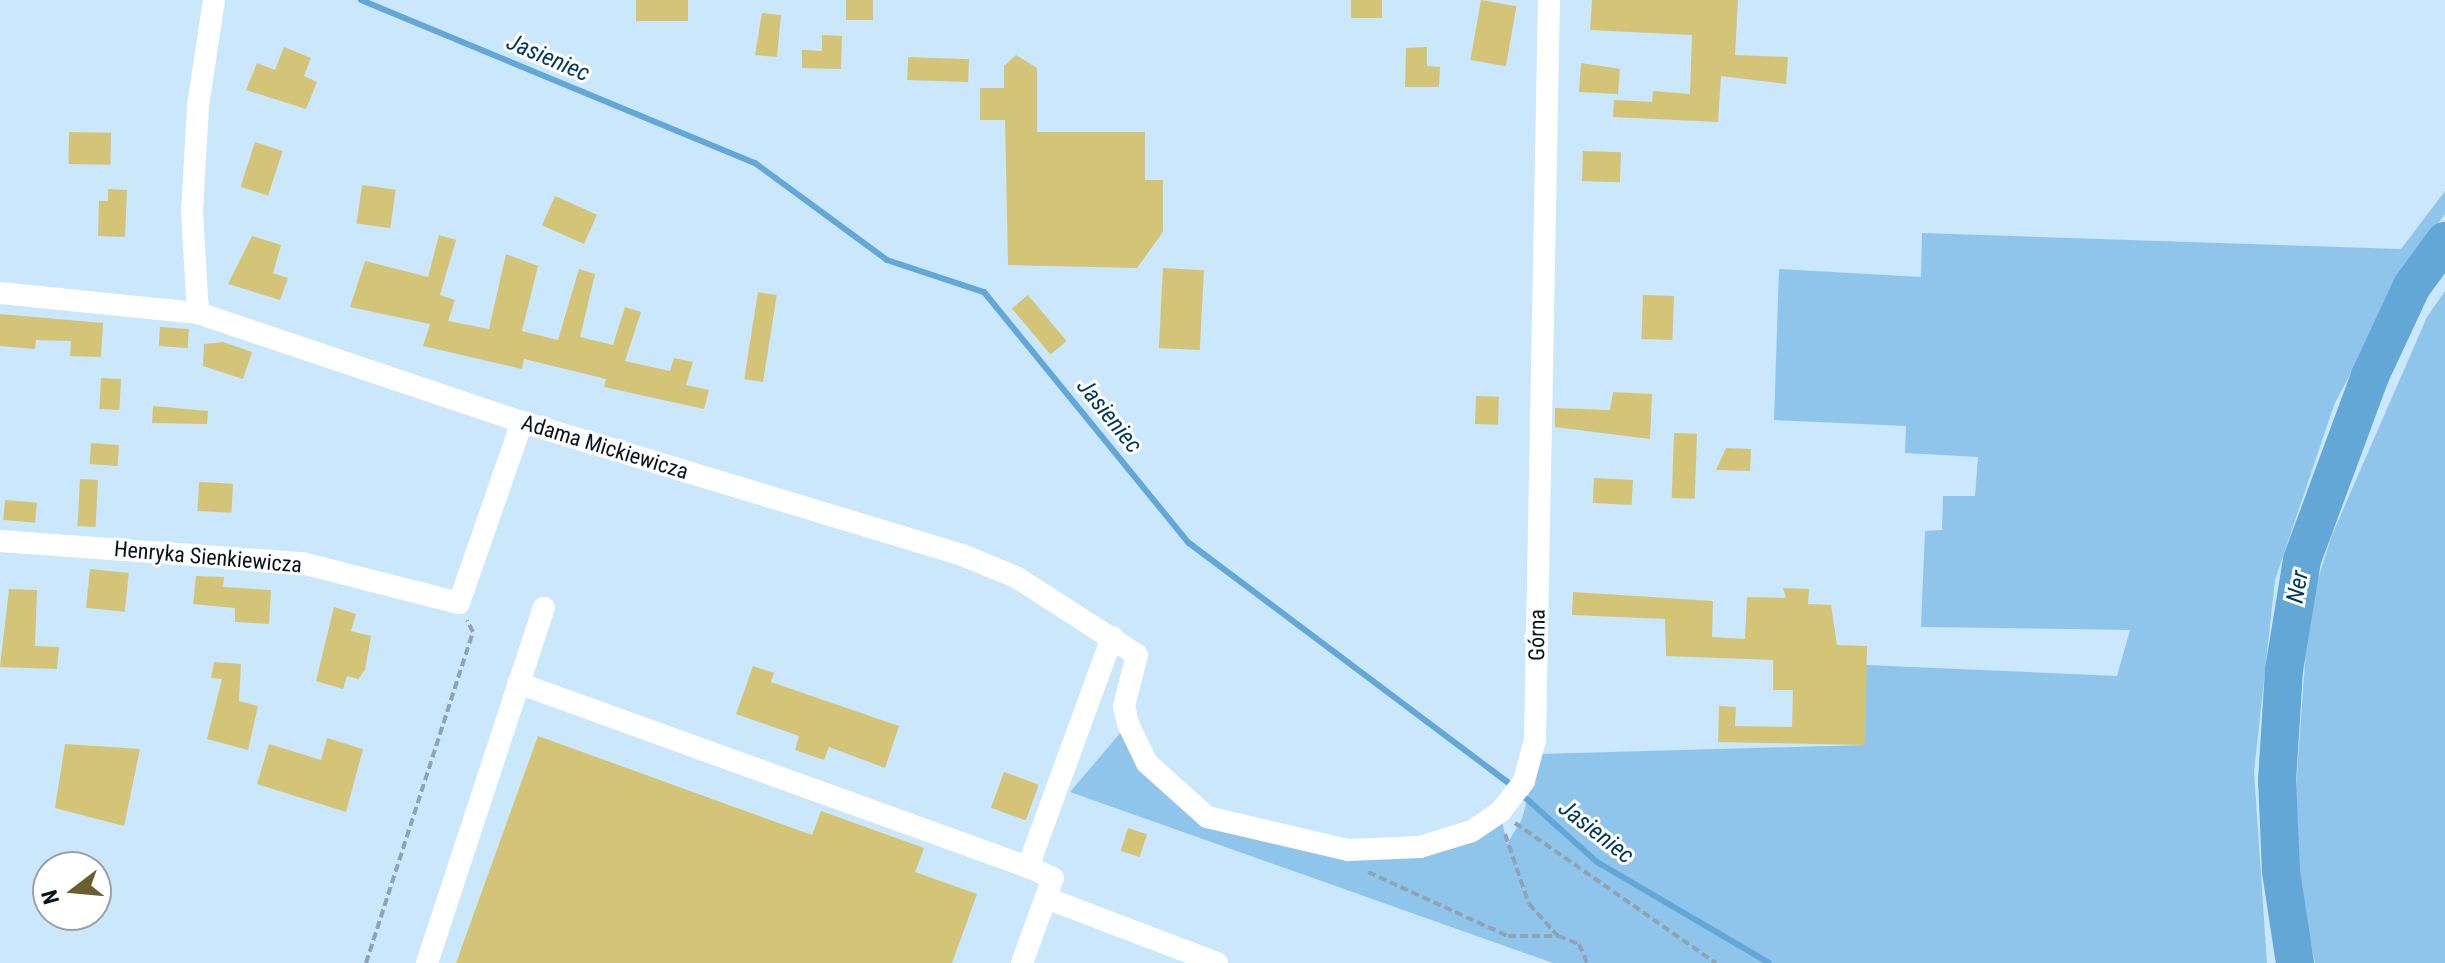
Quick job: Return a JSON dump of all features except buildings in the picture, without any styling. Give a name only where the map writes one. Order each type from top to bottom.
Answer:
[{"type":"street","points":[[198,313],[193,198],[214,0]]},
{"type":"street","name":"Górna","points":[[1512,797],[1535,740],[1549,0]]},
{"type":"street","name":"Adama Mickiewicza","points":[[0,293],[198,313],[522,422],[962,555],[1016,577],[1137,655],[1124,706],[1147,763],[1207,817],[1348,850],[1420,847],[1472,831],[1512,797]]},
{"type":"street","points":[[459,603],[522,422]]},
{"type":"street","name":"Henryka Sienkiewicza","points":[[0,541],[302,563],[459,603]]},
{"type":"street","points":[[427,963],[544,608]]},
{"type":"street","points":[[1028,867],[1112,637]]},
{"type":"street","points":[[518,683],[1053,878],[1022,963]]},
{"type":"street","points":[[1046,898],[1217,963]]},
{"type":"path","points":[[366,963],[473,632],[459,603]]},
{"type":"path","points":[[1512,797],[1529,904],[1558,936]]},
{"type":"path","points":[[1512,797],[1716,963]]},
{"type":"path","points":[[1356,866],[1508,936],[1558,936],[1579,944],[1587,963]]},
{"type":"shaded area","points":[[2445,191],[2445,214],[2404,271],[2334,405],[2275,580],[2254,772],[2267,963],[1553,963],[1070,792],[1128,724],[1207,817],[1348,850],[1420,847],[1500,812],[1507,844],[1522,819],[1539,754],[1864,745],[1866,665],[2117,676],[2130,630],[1921,627],[1925,531],[1942,530],[1943,496],[1975,496],[1978,457],[1905,453],[1906,426],[1774,420],[1779,269],[1921,277],[1922,233],[2401,249]]},
{"type":"shaded area","points":[[2445,291],[2445,963],[2315,963],[2300,890],[2296,787],[2309,607],[2332,535],[2427,317]]},
{"type":"waterway","name":"Jasieniec","points":[[361,0],[755,163],[887,260],[984,292],[1189,543],[1510,784],[1597,862],[1769,963]]},
{"type":"waterway","name":"Ner","points":[[2295,963],[2281,871],[2277,781],[2284,670],[2302,560],[2370,376],[2412,286],[2445,241]]}]
